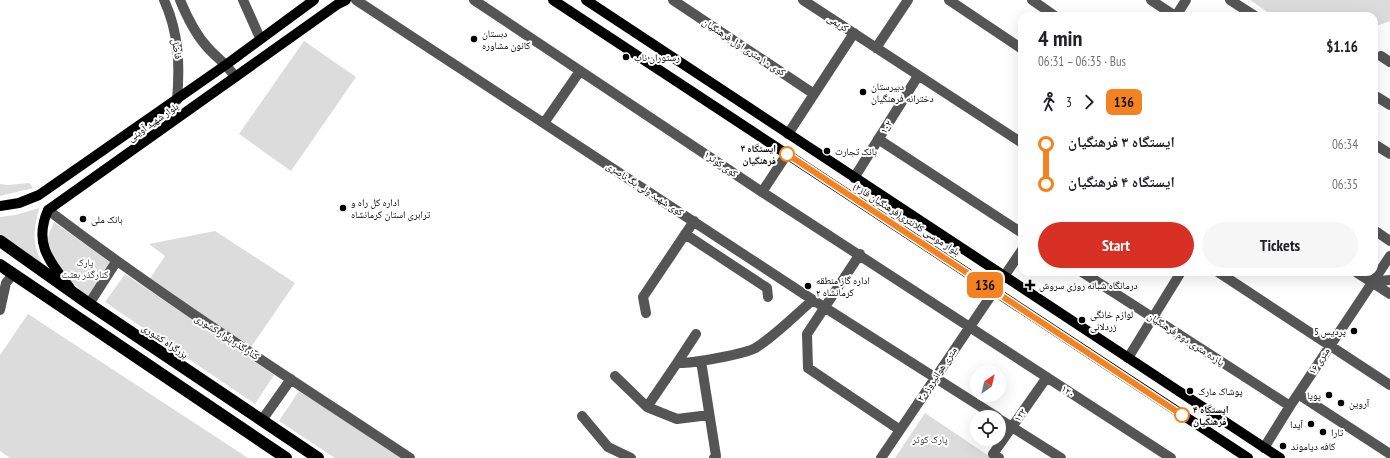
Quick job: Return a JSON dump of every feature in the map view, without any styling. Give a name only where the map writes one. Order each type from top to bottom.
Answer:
[{"type":"highway","name":"بزرگراه کشوری","points":[[0,241],[89,304],[318,458]]},
{"type":"highway","points":[[0,265],[286,458]]},
{"type":"main road","name":"بلوار شهید آوینی","points":[[0,206],[19,203],[39,195],[227,64],[260,38],[314,0]]},
{"type":"main road","name":"بلوار شهید آوینی","points":[[48,210],[338,4],[346,0]]},
{"type":"main road","name":"بلوار موسی کلانتری(فرهنگیان فاز۲)","points":[[553,0],[1248,458]]},
{"type":"main road","name":"بلوار موسی کلانتری(فرهنگیان فاز۲)","points":[[586,0],[1280,458]]},
{"type":"main road","points":[[39,195],[48,210],[42,228],[48,260],[72,291]]},
{"type":"street","name":"فاضل","points":[[164,0],[169,12],[180,66],[176,100]]},
{"type":"street","points":[[180,0],[201,40],[215,55],[227,64],[235,77]]},
{"type":"street","points":[[243,0],[260,38]]},
{"type":"street","name":"کوی شهید ولی بگ ناصری","points":[[356,0],[813,300],[985,410]]},
{"type":"street","name":"کوی کوثر۱","points":[[474,0],[762,192],[860,254],[969,326]]},
{"type":"street","name":"کوی ۱۰ متری اول فرهنگیان","points":[[673,0],[814,94]]},
{"type":"street","name":"کریمی","points":[[803,0],[1018,140]]},
{"type":"street","points":[[876,48],[908,0]]},
{"type":"street","points":[[949,0],[1018,46]]},
{"type":"street","points":[[1032,0],[1049,12]]},
{"type":"street","points":[[1151,0],[1169,12]]},
{"type":"street","points":[[1178,12],[1186,0]]},
{"type":"street","points":[[1230,0],[1249,12]]},
{"type":"street","points":[[788,134],[854,33]]},
{"type":"street","points":[[544,123],[580,71]]},
{"type":"street","name":"۱۰۲","points":[[854,178],[918,76]]},
{"type":"street","points":[[1378,98],[1390,105]]},
{"type":"street","points":[[878,139],[1018,230]]},
{"type":"street","points":[[1378,146],[1390,154]]},
{"type":"street","points":[[762,192],[787,154]]},
{"type":"street","name":"کنار گذر بلوار کشوری","points":[[48,210],[116,262],[410,458]]},
{"type":"street","points":[[646,313],[643,297],[694,221]]},
{"type":"street","points":[[1378,233],[1390,241]]},
{"type":"street","points":[[685,234],[767,288],[768,297]]},
{"type":"street","points":[[860,254],[808,334],[808,368],[900,430]]},
{"type":"street","name":"۲۰ متری هوانیروز","points":[[881,458],[993,290],[1018,256]]},
{"type":"street","name":"۱۶ متری","points":[[1378,272],[1390,256]]},
{"type":"street","points":[[89,304],[116,262]]},
{"type":"street","points":[[0,310],[6,283],[13,274]]},
{"type":"street","name":"یازده متری دوم فرهنگیان","points":[[1088,276],[1290,406]]},
{"type":"street","points":[[1128,358],[1178,276]]},
{"type":"street","points":[[1224,276],[1390,385]]},
{"type":"street","points":[[1362,276],[1390,294]]},
{"type":"street","name":"۱۶ متری","points":[[1264,448],[1375,276]]},
{"type":"street","points":[[1371,282],[1390,280]]},
{"type":"street","points":[[677,363],[684,364],[701,361],[756,348],[813,300]]},
{"type":"street","name":"۱۲۰","points":[[969,326],[1167,457]]},
{"type":"street","points":[[647,408],[696,334]]},
{"type":"street","points":[[701,361],[716,456],[714,458]]},
{"type":"street","points":[[615,376],[647,408],[677,419],[709,415]]},
{"type":"street","name":"۱۲۳","points":[[996,456],[1012,427],[1047,377]]},
{"type":"street","points":[[262,420],[291,379]]},
{"type":"street","points":[[1298,394],[1390,454]]},
{"type":"street","points":[[582,416],[608,447],[631,458]]},
{"type":"street","name":"کوی شهید ولی بگ ناصری","points":[[1006,423],[1061,458]]},
{"type":"green space","points":[[1250,0],[1390,0],[1390,21],[1378,26],[1378,12],[1267,12]]},
{"type":"green space","points":[[304,41],[356,77],[291,171],[239,134]]},
{"type":"green space","points":[[29,183],[33,188],[0,196],[0,184],[8,185]]},
{"type":"green space","points":[[39,208],[35,230],[35,243],[43,265],[0,234],[0,217],[15,215]]},
{"type":"green space","name":"پارک کنارگذر بعثت","points":[[54,222],[111,263],[88,297],[67,277],[54,261],[48,243],[49,234]]},
{"type":"green space","points":[[215,231],[295,283],[251,347],[149,280],[165,256],[149,244]]},
{"type":"green space","points":[[125,274],[274,375],[255,404],[105,302]]},
{"type":"green space","points":[[28,314],[248,458],[10,458],[0,451],[0,355]]},
{"type":"green space","points":[[301,388],[405,458],[335,458],[279,421]]},
{"type":"green space","name":"پارک کوثر","points":[[925,413],[970,443],[970,446],[974,446],[992,458],[895,458]]},
{"type":"bus line","name":"136","points":[[787,154],[1182,415]]},
{"type":"place","name":"دبستان کانون مشاوره","points":[[474,39]]},
{"type":"place","name":"رستوران ناب","points":[[626,57]]},
{"type":"place","name":"دبیرستان دخترانه فرهنگیان","points":[[863,92]]},
{"type":"place","name":"بانک تجارت","points":[[827,151]]},
{"type":"place","name":"ایستگاه ۳ فرهنگیان","points":[[787,154]]},
{"type":"place","name":"اداره کل راه و ترابری استان کرمانشاه","points":[[343,208]]},
{"type":"place","name":"بانک ملی","points":[[83,219]]},
{"type":"place","name":"درمانگاه شبانه روزی سروش","points":[[1030,285]]},
{"type":"place","name":"اداره گاز منطقه ۲ کرمانشاه","points":[[808,286]]},
{"type":"place","name":"لوازم خانگی زردلانی","points":[[1082,320]]},
{"type":"place","name":"پردیس 5","points":[[1354,331]]},
{"type":"place","name":"پوشاک مارک","points":[[1190,391]]},
{"type":"place","name":"پویا","points":[[1329,395]]},
{"type":"place","name":"آروین","points":[[1341,403]]},
{"type":"place","name":"ایستگاه ۴ فرهنگیان","points":[[1182,415]]},
{"type":"place","name":"آیدا","points":[[1311,424]]},
{"type":"place","name":"تارا","points":[[1323,432]]},
{"type":"place","name":"کافه دیاموند","points":[[1283,446]]}]
